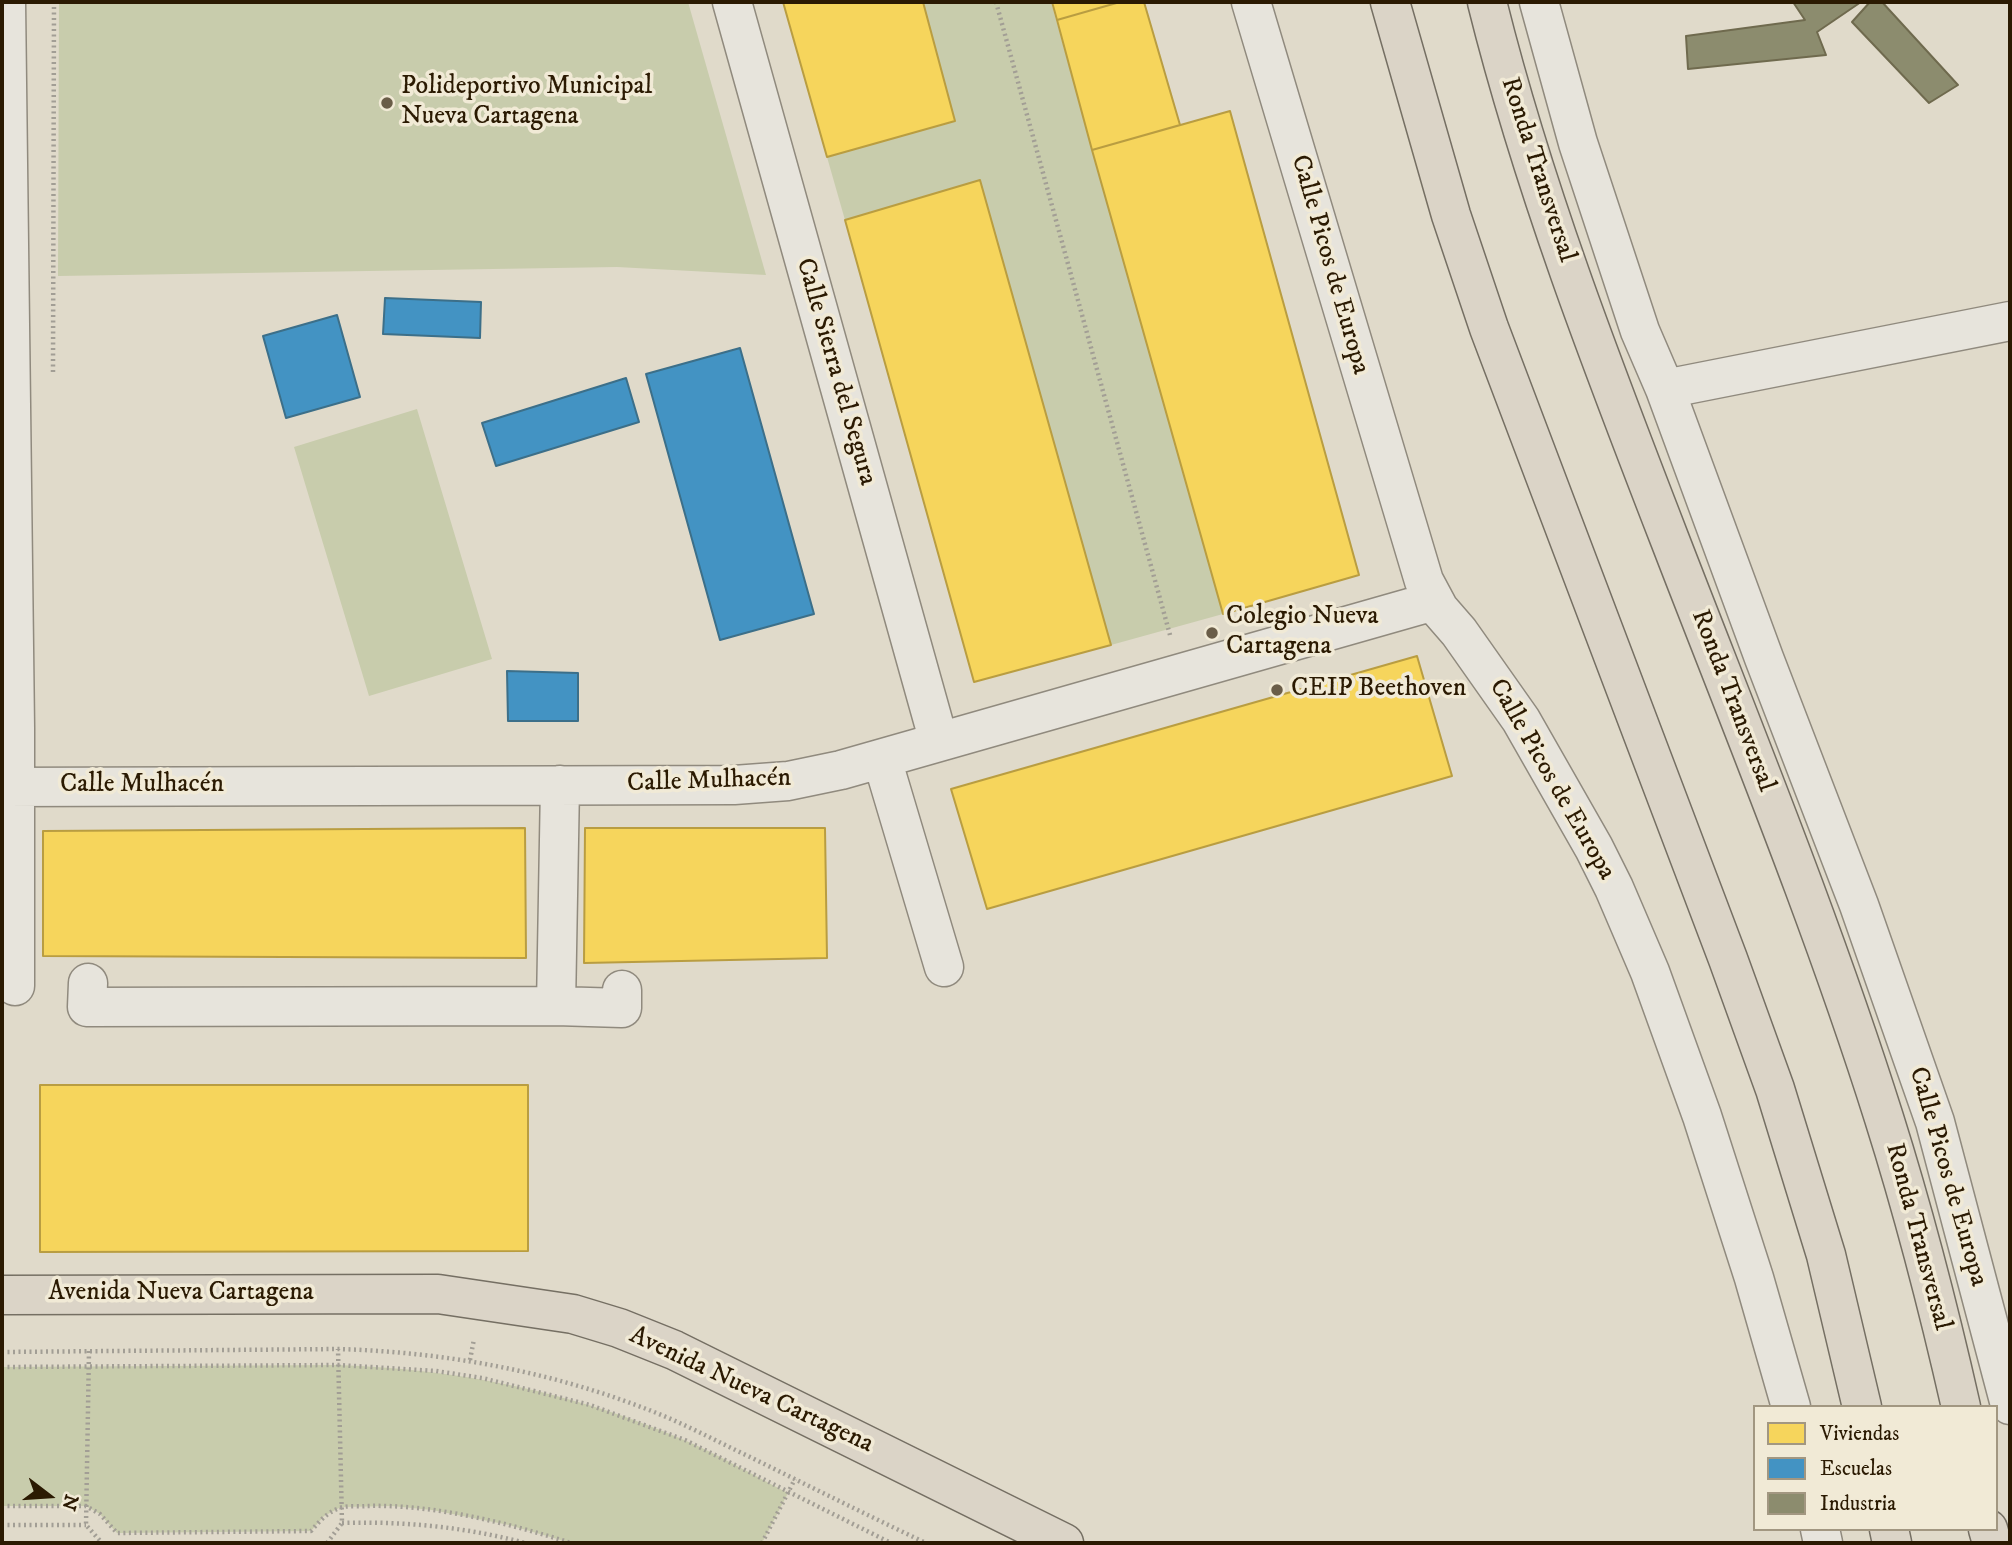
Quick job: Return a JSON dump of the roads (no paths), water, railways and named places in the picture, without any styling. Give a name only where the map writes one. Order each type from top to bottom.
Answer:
[{"type":"main road","points":[[1390,2],[1447,204],[1489,328],[1775,1088],[1826,1255],[1862,1405]]},
{"type":"main road","name":"Ronda Transversal","points":[[1487,2],[1504,71],[1544,201],[1638,457],[1801,877],[1884,1118],[1920,1239],[1961,1405]]},
{"type":"main road","name":"Avenida Nueva Cartagena","points":[[2,1295],[438,1294],[573,1314],[619,1328],[674,1350],[1064,1543]]},
{"type":"street","points":[[6,2],[8,787],[15,986]]},
{"type":"street","name":"Calle Sierra del Segura","points":[[732,2],[939,742]]},
{"type":"street","name":"Calle Picos de Europa","points":[[1251,2],[1424,581],[1434,601],[1521,720],[1614,888],[1654,983],[1716,1159],[1769,1326],[1790,1405]]},
{"type":"street","name":"Calle Picos de Europa","points":[[1539,2],[1577,144],[1640,331],[1665,389],[1859,905],[1935,1122],[2010,1405]]},
{"type":"street","points":[[1665,389],[2010,321]]},
{"type":"street","name":"Calle Mulhacén","points":[[8,787],[771,783],[806,779],[1434,601]]},
{"type":"street","points":[[881,759],[944,967]]},
{"type":"street","points":[[556,1006],[560,785]]},
{"type":"street","points":[[88,983],[87,1007],[622,1008],[622,990]]},
{"type":"place","name":"Polideportivo Municipal Nueva Cartagena","points":[[387,103]]},
{"type":"place","name":"Colegio Nueva Cartagena","points":[[1212,633]]},
{"type":"place","name":"CEIP Beethoven","points":[[1277,690]]}]
